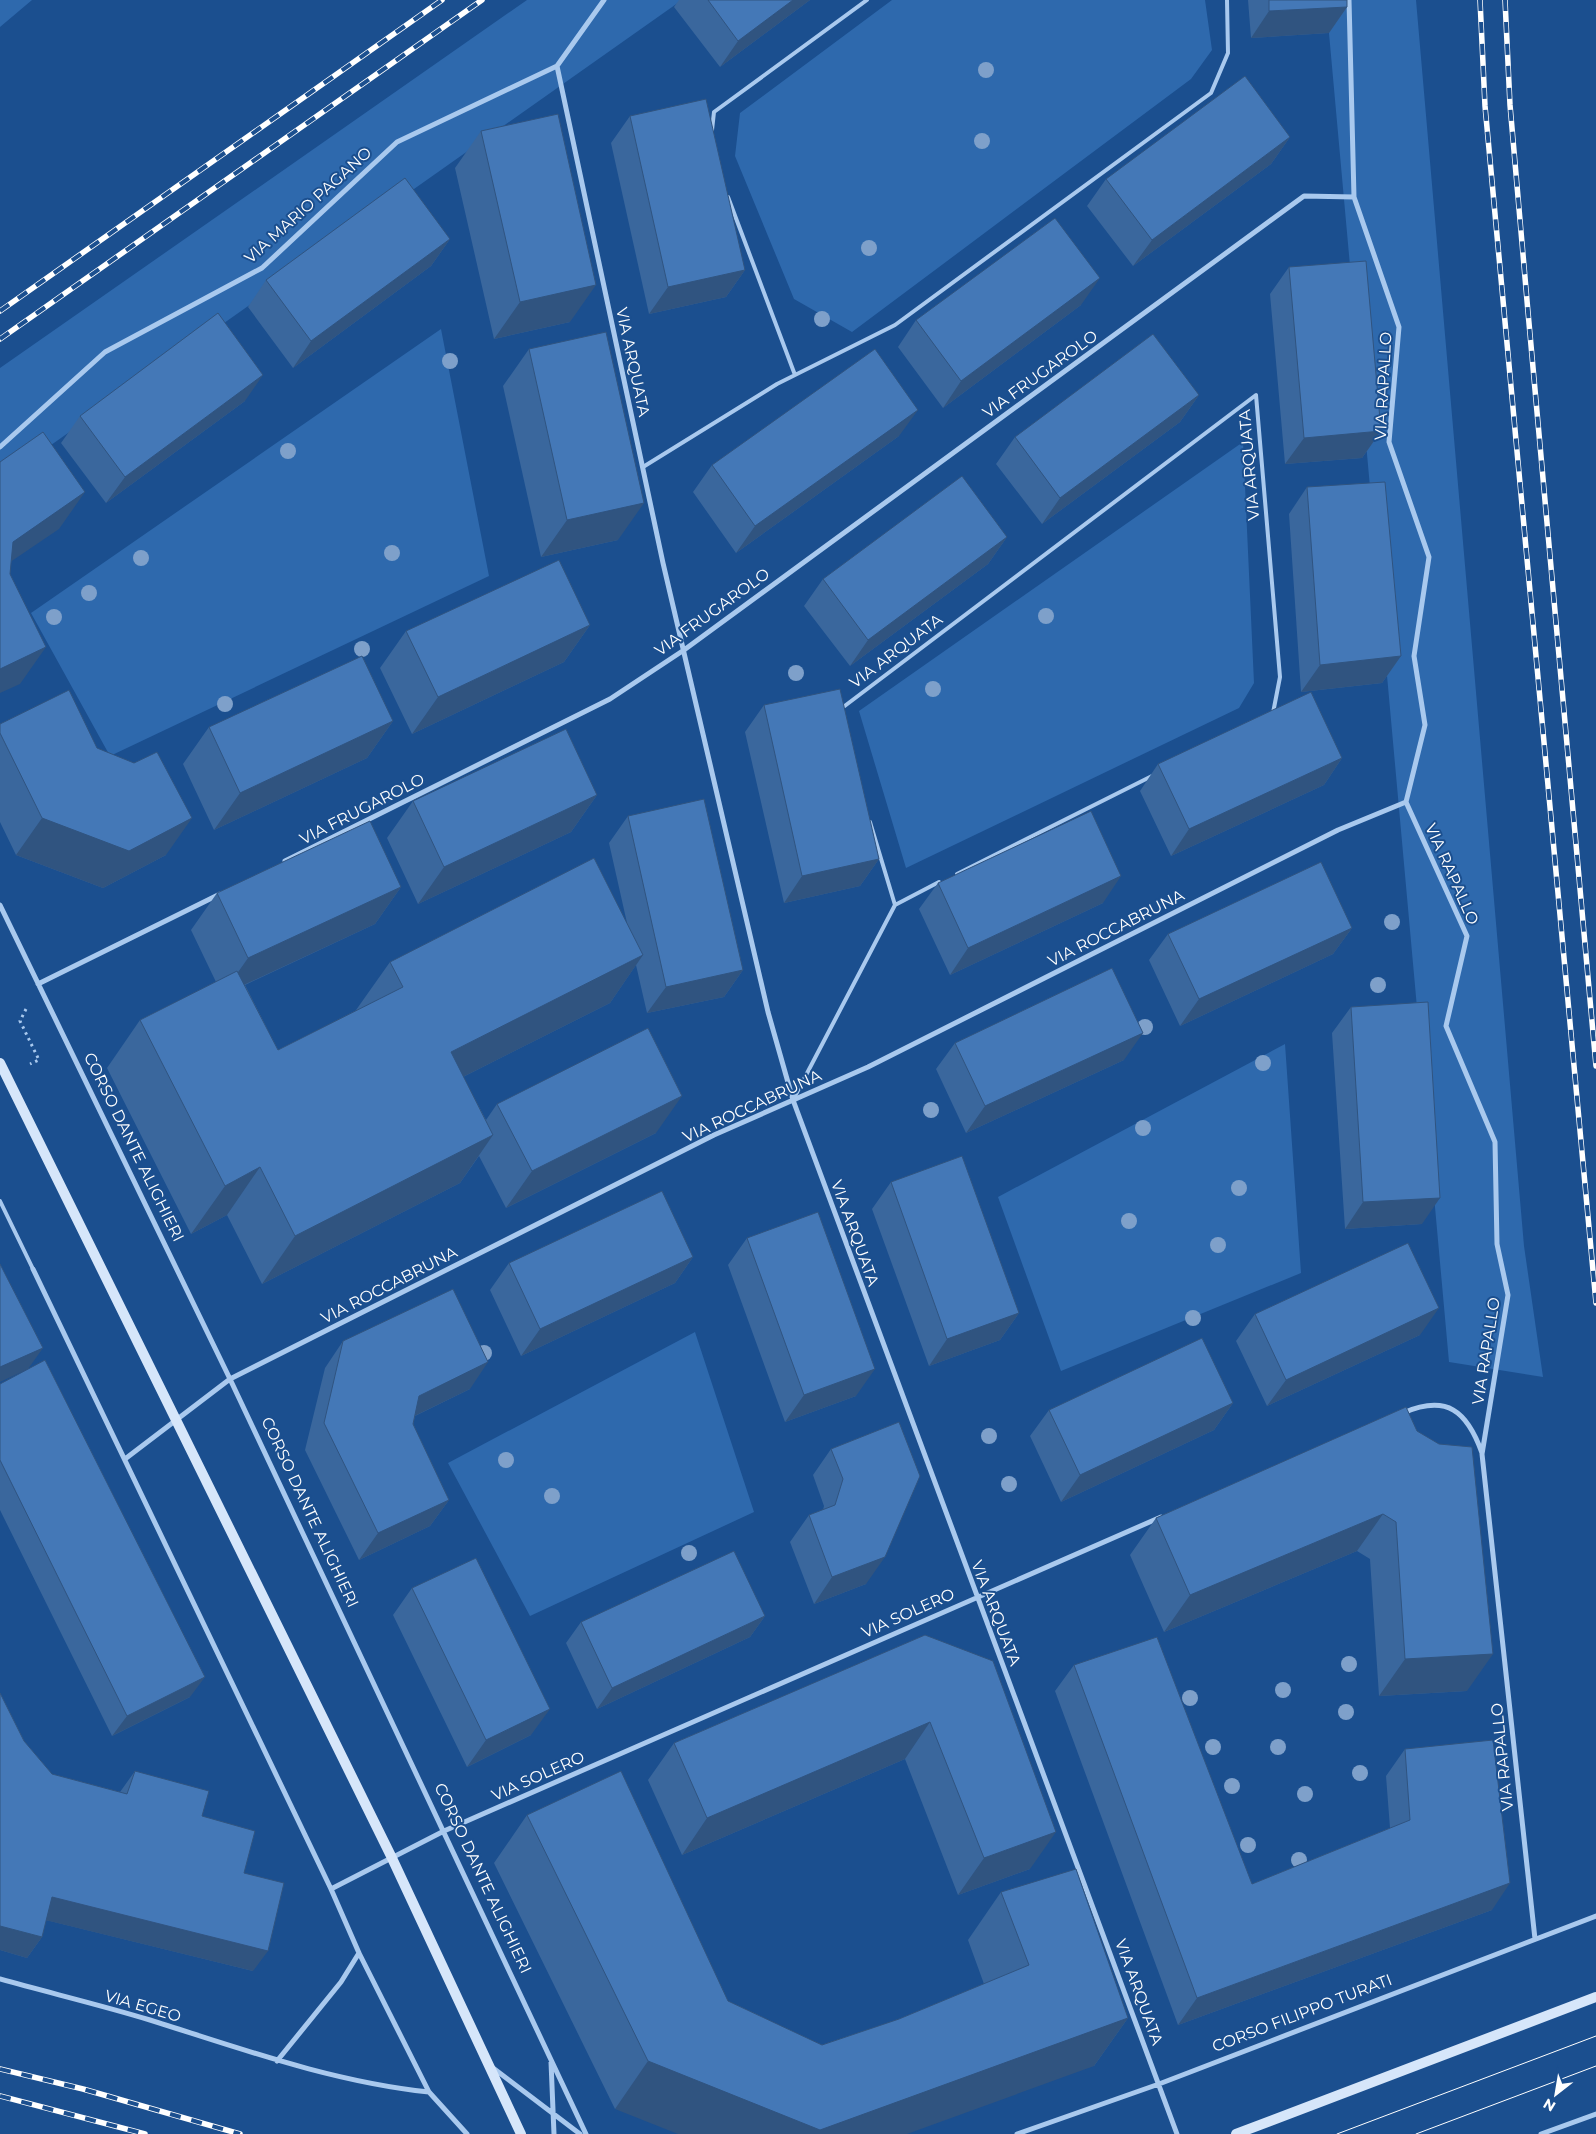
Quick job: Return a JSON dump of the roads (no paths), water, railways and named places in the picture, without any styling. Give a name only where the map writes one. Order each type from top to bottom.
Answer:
[{"type":"street","name":"VIA MARIO PAGANO","points":[[0,447],[106,352],[262,268],[397,142],[556,66],[604,0]]},
{"type":"street","name":"VIA RAPALLO","points":[[1349,0],[1354,197],[1399,327],[1389,442],[1429,557],[1414,656],[1425,725],[1406,802],[1467,936],[1446,1026],[1495,1142],[1497,1244],[1508,1295],[1482,1454],[1535,1939]]},
{"type":"street","name":"VIA ARQUATA","points":[[556,66],[684,650],[768,1012],[793,1100],[1177,2134]]},
{"type":"street","name":"VIA FRUGAROLO","points":[[280,863],[610,699],[684,650],[1304,196],[1354,197]]},
{"type":"street","name":"VIA ROCCABRUNA","points":[[125,1459],[176,1418],[230,1379],[714,1135],[877,1063],[1338,830],[1406,802]]},
{"type":"street","points":[[38,984],[227,890]]},
{"type":"street","name":"CORSO DANTE ALIGHIERI","points":[[0,905],[230,1379],[586,2134]]},
{"type":"street","points":[[0,1063],[391,1856],[521,2134]]},
{"type":"street","points":[[33,1268],[331,1889],[358,1953],[429,2092],[467,2134]]},
{"type":"street","points":[[1395,1416],[1422,1404],[1440,1405],[1458,1414],[1473,1428],[1482,1454]]},
{"type":"street","name":"VIA SOLERO","points":[[331,1889],[391,1856],[444,1831],[976,1596],[1170,1513]]},
{"type":"street","name":"CORSO FILIPPO TURATI","points":[[1017,2134],[1159,2084],[1596,1916]]},
{"type":"street","points":[[277,2061],[341,1982],[358,1953]]},
{"type":"street","name":"VIA EGEO","points":[[0,1980],[148,2019],[277,2061],[391,2088],[429,2092]]},
{"type":"street","points":[[1236,2134],[1596,1996]]},
{"type":"street","points":[[551,2059],[554,2134]]},
{"type":"street","points":[[489,2065],[580,2134]]},
{"type":"street","points":[[1541,2134],[1596,2114]]},
{"type":"lane","points":[[711,135],[714,112],[867,0]]},
{"type":"lane","points":[[643,467],[795,375],[894,325],[1211,93],[1228,53],[1227,0]]},
{"type":"lane","points":[[727,196],[795,375]]},
{"type":"lane","name":"VIA ARQUATA","points":[[837,711],[1256,395],[1280,678],[1274,712],[1266,717]]},
{"type":"lane","points":[[793,1100],[895,905],[1161,771]]},
{"type":"lane","points":[[867,812],[895,905]]},
{"type":"lane","points":[[0,1201],[33,1268]]},
{"type":"tram line","points":[[1337,2134],[1596,2036]]},
{"type":"tram line","points":[[1416,2134],[1596,2066]]},
{"type":"railway","points":[[0,311],[442,0]]},
{"type":"railway","points":[[0,339],[482,0]]},
{"type":"railway","points":[[1480,0],[1485,106],[1596,1303]]},
{"type":"railway","points":[[1505,0],[1510,105],[1596,1066]]},
{"type":"railway","points":[[0,2069],[83,2089],[240,2134]]},
{"type":"railway","points":[[0,2096],[145,2134]]}]
